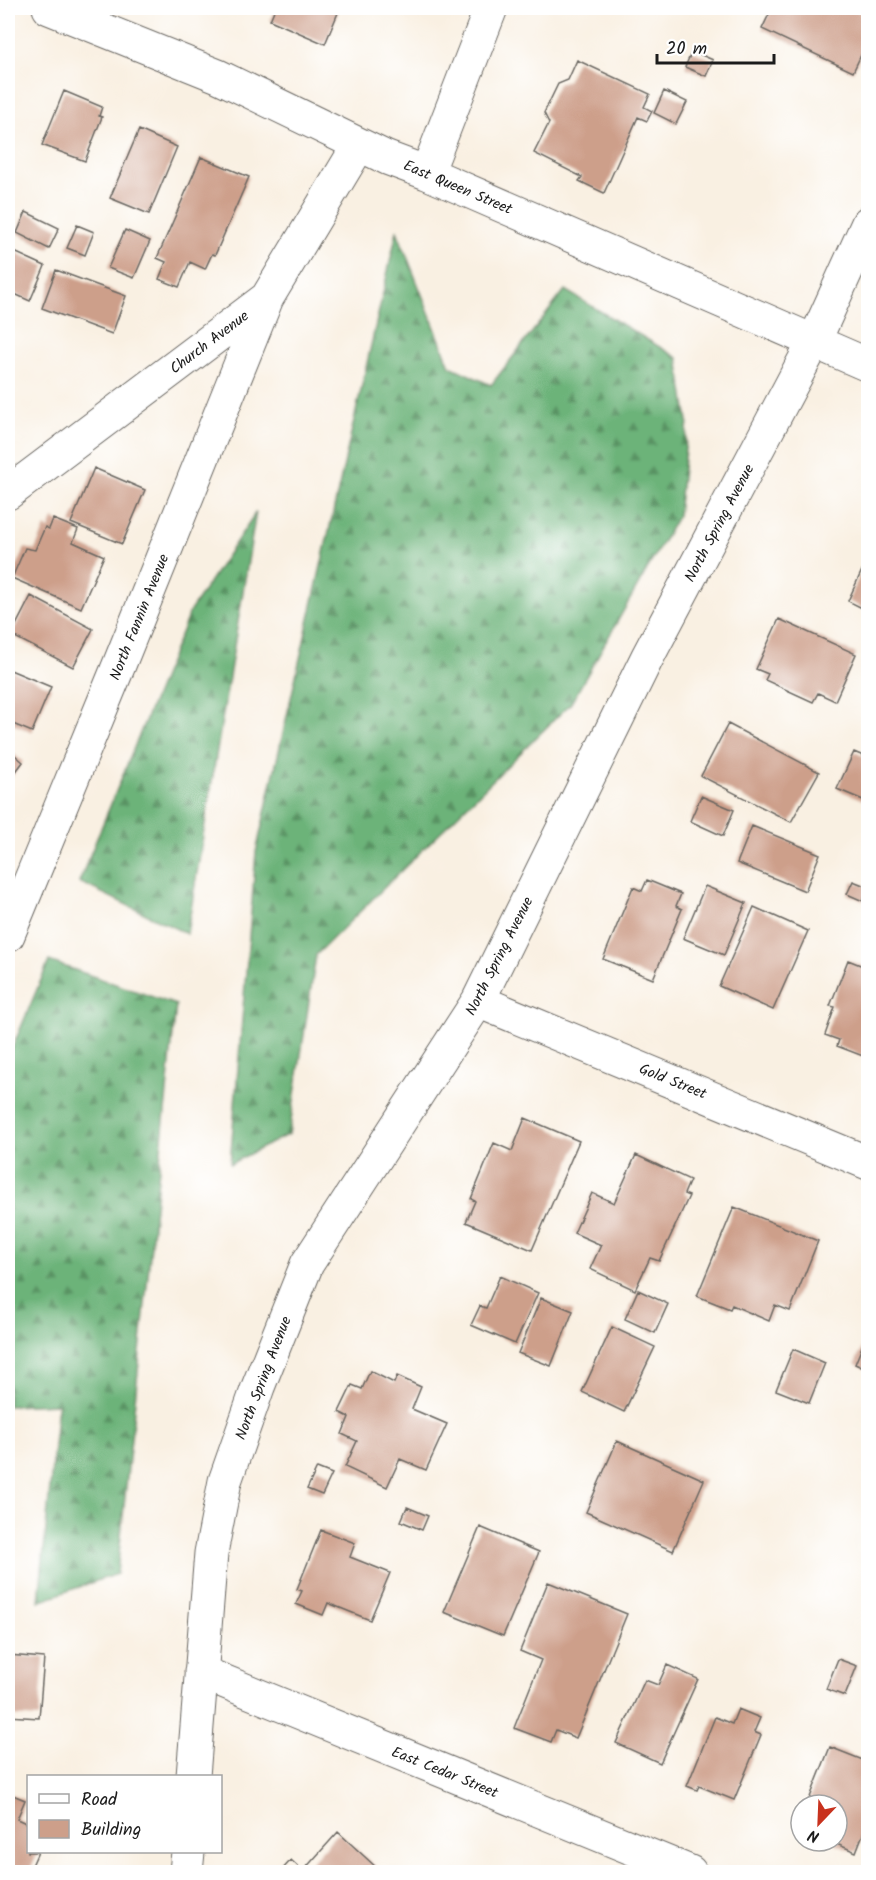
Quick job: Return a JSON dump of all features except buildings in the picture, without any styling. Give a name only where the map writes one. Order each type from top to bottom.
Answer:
[{"type":"street","name":"East Queen Street","points":[[49,8],[218,76],[360,145],[868,365]]},
{"type":"street","points":[[427,173],[491,8]]},
{"type":"street","name":"Church Avenue","points":[[8,493],[267,298],[360,145]]},
{"type":"street","name":"North Spring Avenue","points":[[193,1775],[211,1553],[225,1481],[258,1387],[308,1264],[478,1001],[647,658],[814,342],[868,223]]},
{"type":"street","name":"North Fannin Avenue","points":[[8,935],[267,298]]},
{"type":"street","name":"Gold Street","points":[[478,1001],[868,1163]]},
{"type":"street","name":"East Cedar Street","points":[[201,1672],[690,1872]]},
{"type":"street","points":[[186,1872],[188,1853]]},
{"type":"green space","points":[[397,231],[450,366],[491,385],[565,290],[678,358],[688,421],[678,515],[571,703],[316,955],[289,1134],[230,1164],[256,852]]},
{"type":"green space","points":[[256,512],[187,934],[79,882],[190,611]]},
{"type":"green space","points":[[49,961],[176,1005],[117,1574],[39,1601],[58,1404],[8,1406],[8,1058]]}]
